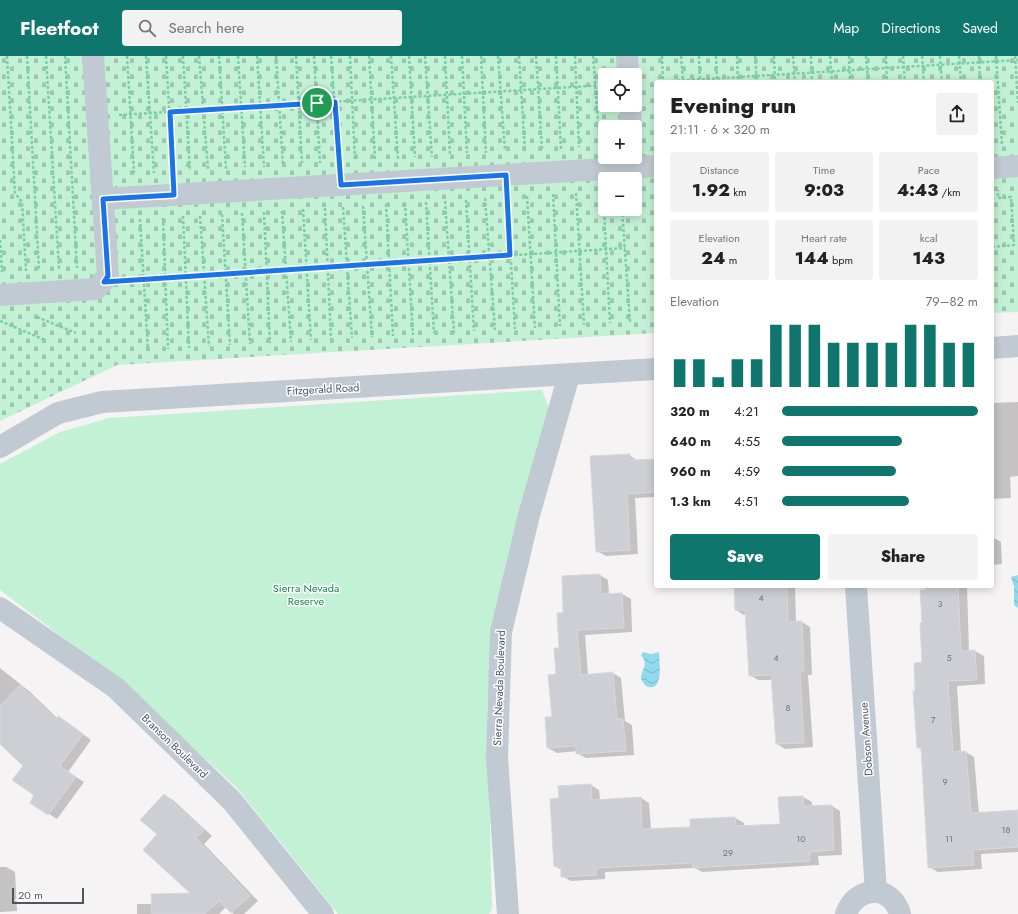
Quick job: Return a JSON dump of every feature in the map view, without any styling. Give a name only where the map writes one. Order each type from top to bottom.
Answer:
[{"type":"street","points":[[2,295],[96,289],[108,276],[93,56]]},
{"type":"street","points":[[627,56],[628,68]]},
{"type":"street","points":[[103,199],[358,184],[608,164]]},
{"type":"street","points":[[642,164],[654,166]]},
{"type":"street","points":[[994,348],[1018,346]]},
{"type":"street","name":"Fitzgerald Road","points":[[0,447],[58,413],[102,402],[654,369]]},
{"type":"street","name":"Sierra Nevada Boulevard","points":[[508,914],[497,757],[500,632],[529,515],[569,375]]},
{"type":"street","name":"Dobson Avenue","points":[[856,588],[876,892]]},
{"type":"street","name":"Branson Boulevard","points":[[0,608],[116,688],[232,801],[323,914]]},
{"type":"street","points":[[846,914],[848,907],[853,900],[860,895],[876,892],[884,894],[891,899],[896,905],[900,914]]},
{"type":"path","points":[[7,56],[15,193],[22,202],[52,292]]},
{"type":"path","points":[[27,56],[52,292]]},
{"type":"path","points":[[46,56],[52,292]]},
{"type":"path","points":[[52,292],[65,56]]},
{"type":"path","points":[[127,56],[130,115]]},
{"type":"path","points":[[146,56],[150,113]]},
{"type":"path","points":[[166,56],[170,112]]},
{"type":"path","points":[[183,56],[186,111]]},
{"type":"path","points":[[199,56],[204,110]]},
{"type":"path","points":[[219,56],[222,109]]},
{"type":"path","points":[[238,56],[241,108]]},
{"type":"path","points":[[257,56],[260,107],[358,184],[449,259],[454,332]]},
{"type":"path","points":[[276,56],[279,106],[358,184],[429,260],[434,333]]},
{"type":"path","points":[[296,56],[298,104],[358,184],[408,262],[413,335]]},
{"type":"path","points":[[314,56],[317,103],[358,184],[389,263],[393,336]]},
{"type":"path","points":[[331,56],[335,102],[358,184]]},
{"type":"path","points":[[350,56],[358,184],[368,264],[372,337]]},
{"type":"path","points":[[352,338],[347,266],[358,184],[372,100],[369,56]]},
{"type":"path","points":[[331,339],[328,267],[358,184],[394,98],[391,56]]},
{"type":"path","points":[[311,340],[307,268],[411,97],[409,56]]},
{"type":"path","points":[[291,342],[286,270],[358,184],[428,96],[425,56]]},
{"type":"path","points":[[270,343],[267,271],[358,184],[447,95],[445,56]]},
{"type":"path","points":[[462,56],[464,94]]},
{"type":"path","points":[[481,56],[482,93]]},
{"type":"path","points":[[498,56],[500,92]]},
{"type":"path","points":[[519,56],[521,90]]},
{"type":"path","points":[[536,56],[539,90]]},
{"type":"path","points":[[556,56],[558,88]]},
{"type":"path","points":[[575,56],[576,87]]},
{"type":"path","points":[[593,56],[595,86]]},
{"type":"path","points":[[662,56],[664,80]]},
{"type":"path","points":[[681,56],[683,80]]},
{"type":"path","points":[[699,56],[700,80]]},
{"type":"path","points":[[716,56],[717,80],[738,77],[812,72],[1017,60]]},
{"type":"path","points":[[737,56],[738,77]]},
{"type":"path","points":[[756,56],[757,80]]},
{"type":"path","points":[[774,56],[775,80]]},
{"type":"path","points":[[793,56],[795,80]]},
{"type":"path","points":[[811,56],[812,80]]},
{"type":"path","points":[[830,56],[832,80]]},
{"type":"path","points":[[849,56],[850,80]]},
{"type":"path","points":[[866,56],[868,80]]},
{"type":"path","points":[[886,56],[887,80]]},
{"type":"path","points":[[903,56],[905,80]]},
{"type":"path","points":[[922,56],[924,80]]},
{"type":"path","points":[[940,56],[942,80]]},
{"type":"path","points":[[959,56],[961,80]]},
{"type":"path","points":[[979,56],[980,80]]},
{"type":"path","points":[[994,247],[1014,245],[1011,198],[998,198],[1003,167],[996,56]]},
{"type":"path","points":[[1015,56],[1017,60],[1018,104]]},
{"type":"path","points":[[358,184],[595,86]]},
{"type":"path","points":[[97,117],[598,86]]},
{"type":"path","points":[[144,279],[576,87]]},
{"type":"path","points":[[165,278],[558,88]]},
{"type":"path","points":[[204,275],[521,90]]},
{"type":"path","points":[[186,276],[358,184],[539,90]]},
{"type":"path","points":[[226,274],[358,184],[500,92]]},
{"type":"path","points":[[246,272],[358,184],[482,93]]},
{"type":"path","points":[[358,184],[464,94]]},
{"type":"path","points":[[241,108],[469,258]]},
{"type":"path","points":[[222,109],[489,257]]},
{"type":"path","points":[[204,110],[510,255]]},
{"type":"path","points":[[186,111],[358,184],[531,254]]},
{"type":"path","points":[[170,112],[358,184],[606,249]]},
{"type":"path","points":[[150,113],[556,252]]},
{"type":"path","points":[[130,115],[580,251]]},
{"type":"path","points":[[623,216],[630,322]]},
{"type":"path","points":[[0,240],[2,295]]},
{"type":"path","points":[[104,282],[625,248]]},
{"type":"path","points":[[606,249],[610,323]]},
{"type":"path","points":[[580,251],[584,325]]},
{"type":"path","points":[[556,252],[560,326]]},
{"type":"path","points":[[531,254],[535,328]]},
{"type":"path","points":[[510,255],[515,329]]},
{"type":"path","points":[[489,257],[495,330]]},
{"type":"path","points":[[469,258],[474,331]]},
{"type":"path","points":[[246,272],[250,344]]},
{"type":"path","points":[[226,274],[230,345]]},
{"type":"path","points":[[204,275],[209,346]]},
{"type":"path","points":[[186,276],[189,348]]},
{"type":"path","points":[[165,278],[168,349]]},
{"type":"path","points":[[144,279],[148,350]]},
{"type":"path","points":[[0,321],[45,340]]},
{"type":"green space","points":[[0,56],[1018,56],[1018,312],[994,313],[994,80],[654,80],[654,333],[117,365],[0,421]]},
{"type":"green space","name":"Sierra Nevada Reserve","points":[[542,390],[551,413],[493,620],[487,710],[492,909],[489,914],[338,914],[236,787],[120,681],[0,590],[0,464],[60,432],[109,418]]},
{"type":"water","points":[[1018,575],[1018,608],[1014,605],[1014,586],[1011,577]]},
{"type":"water","points":[[643,652],[651,654],[659,652],[660,674],[659,680],[654,687],[646,686],[641,678],[645,664],[645,661],[641,655]]},
{"type":"building","points":[[630,454],[630,460],[654,459],[654,492],[627,494],[630,550],[596,552],[590,456]]},
{"type":"building","points":[[600,574],[601,594],[622,593],[624,628],[577,630],[581,675],[613,672],[617,719],[623,719],[626,751],[576,754],[576,746],[547,748],[545,717],[552,717],[548,675],[556,674],[554,648],[559,648],[557,613],[563,613],[562,576]]},
{"type":"building","points":[[734,588],[787,588],[788,622],[802,621],[804,671],[800,671],[804,743],[776,744],[771,675],[749,676],[745,610],[735,610]]},
{"type":"building","points":[[925,588],[958,588],[961,651],[975,650],[977,680],[948,681],[953,752],[966,751],[971,813],[1018,810],[1018,847],[973,850],[974,865],[928,868],[921,748],[917,748],[913,691],[915,691],[914,663],[922,662],[920,590],[925,590]]},
{"type":"building","points":[[20,685],[56,719],[58,716],[83,734],[60,766],[76,777],[48,815],[30,803],[34,795],[12,780],[23,766],[0,744],[0,706]]},
{"type":"building","points":[[591,784],[592,800],[641,797],[642,829],[690,827],[690,819],[735,817],[736,826],[780,824],[778,797],[803,796],[804,806],[832,805],[834,850],[810,852],[810,861],[693,868],[692,863],[596,868],[597,875],[561,877],[561,866],[554,867],[550,799],[559,798],[558,786]]},
{"type":"building","points":[[164,794],[204,830],[196,838],[250,896],[231,913],[219,901],[205,914],[152,914],[151,894],[190,893],[143,850],[157,834],[140,820]]},
{"type":"route","points":[[335,102],[341,185],[506,175],[510,255],[104,282],[108,276],[103,199],[174,195],[170,112],[317,103],[335,102]]}]
